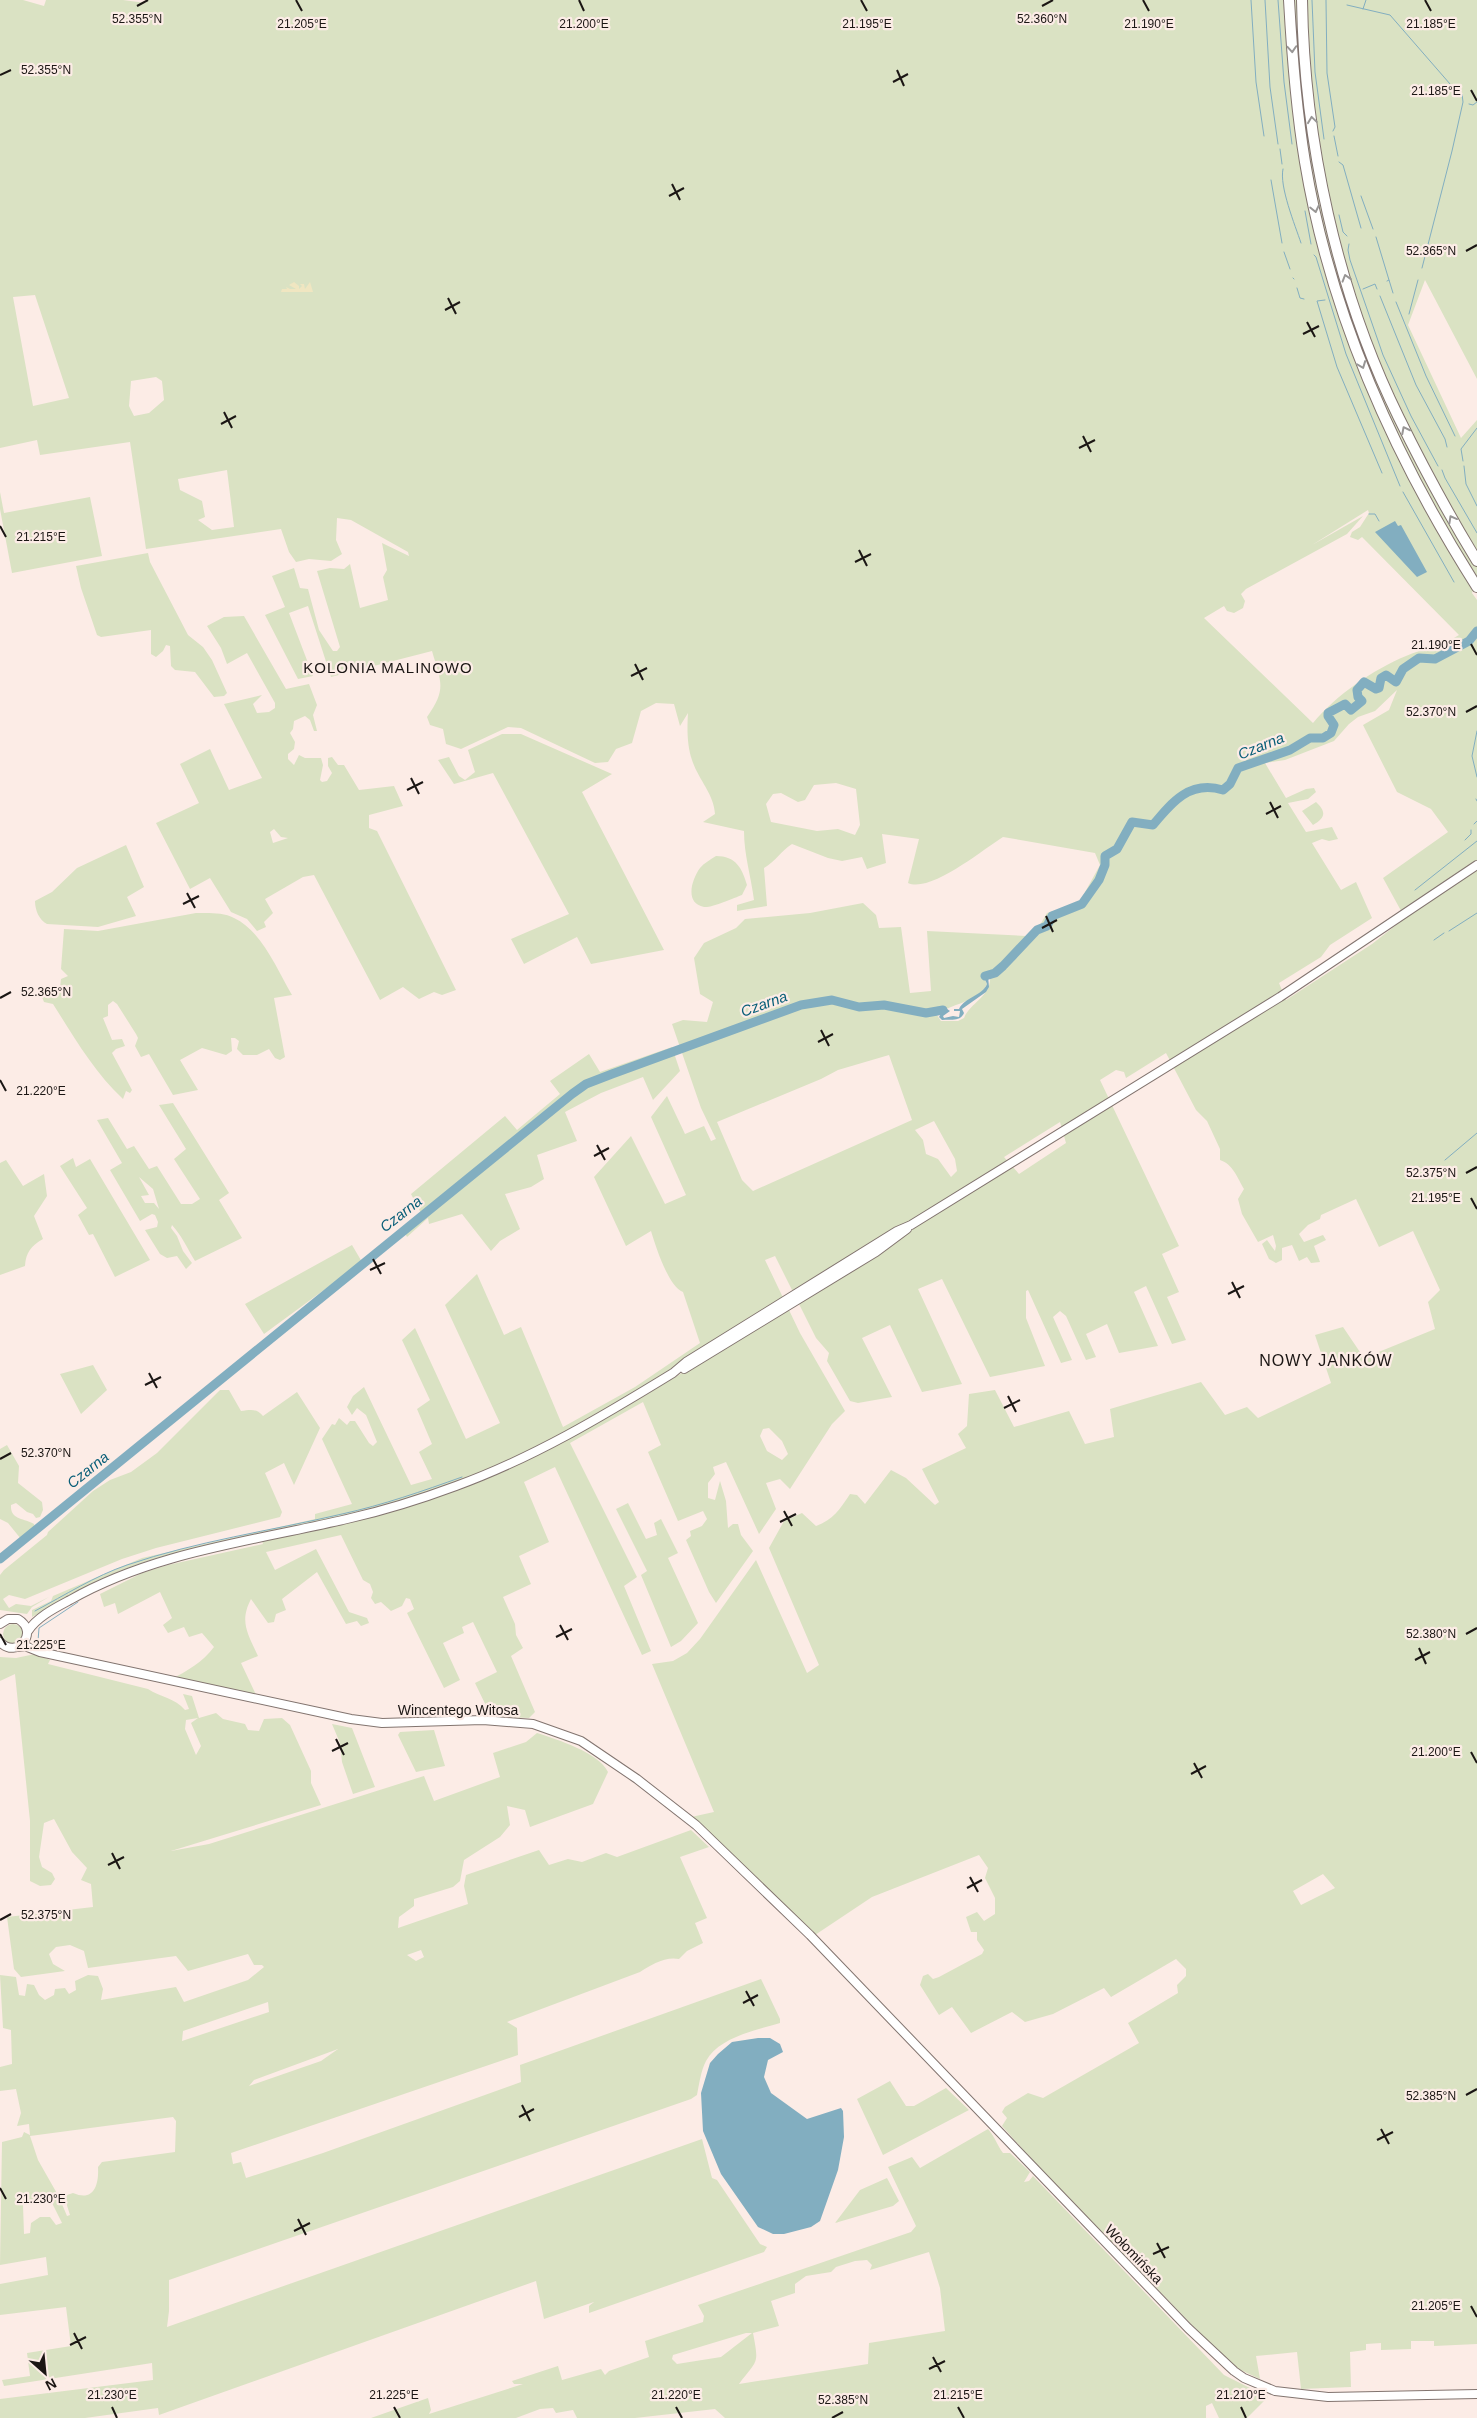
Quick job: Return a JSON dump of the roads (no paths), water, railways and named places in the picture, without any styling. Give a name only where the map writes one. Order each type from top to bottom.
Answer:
[{"type":"highway","points":[[1289,0],[1294,74],[1305,162],[1324,246],[1345,316],[1362,364],[1407,464],[1476,585]]},
{"type":"highway","points":[[1302,0],[1307,87],[1317,158],[1344,274],[1373,356],[1398,417],[1477,561]]},
{"type":"main road","points":[[23,1622],[46,1614],[102,1583],[155,1562],[352,1518],[454,1487],[507,1465],[572,1433],[673,1373],[686,1362],[792,1295],[897,1231],[911,1225],[1280,997],[1477,864]]},
{"type":"main road","points":[[19,1647],[46,1614]]},
{"type":"main road","points":[[0,1624],[4,1617],[16,1618],[23,1622],[28,1634]]},
{"type":"main road","name":"Wincentego Witosa","points":[[28,1634],[32,1644],[47,1652]]},
{"type":"main road","name":"Wincentego Witosa","points":[[0,1642],[7,1648],[25,1646],[351,1719],[382,1723],[510,1721],[533,1724],[568,1735],[606,1757],[696,1825],[847,1972]]},
{"type":"main road","name":"Wołomińska","points":[[847,1972],[1188,2328],[1224,2364],[1244,2378],[1275,2391],[1299,2395],[1477,2394]]},
{"type":"water","points":[[1395,521],[1398,526],[1401,525],[1427,572],[1417,577],[1375,532]]},
{"type":"water","points":[[989,972],[995,973],[988,976],[989,987],[986,992],[962,1009],[964,1013],[960,1018],[942,1020],[939,1017],[942,1012],[932,1011],[944,1007],[950,1011],[943,1016],[944,1018],[959,1017],[960,1011],[954,1011],[954,1009],[959,1009],[965,1002],[985,988],[987,984],[983,975]]},
{"type":"water","points":[[770,2038],[780,2044],[783,2052],[768,2060],[764,2077],[771,2093],[807,2119],[841,2108],[843,2111],[844,2137],[838,2170],[820,2221],[811,2227],[784,2234],[773,2234],[758,2227],[721,2174],[703,2131],[701,2093],[710,2063],[732,2042]]},
{"type":"waterway","points":[[1251,0],[1256,82],[1264,136]]},
{"type":"waterway","points":[[1265,0],[1270,87],[1278,144]]},
{"type":"waterway","points":[[1278,0],[1284,82],[1292,144]]},
{"type":"waterway","points":[[1312,0],[1315,72],[1324,139]]},
{"type":"waterway","points":[[1326,0],[1327,73],[1335,127],[1333,131]]},
{"type":"waterway","points":[[1363,9],[1366,0]]},
{"type":"waterway","points":[[1347,5],[1390,15],[1457,92],[1462,94],[1463,102],[1452,151],[1422,268]]},
{"type":"waterway","points":[[1469,104],[1473,105],[1477,102]]},
{"type":"waterway","points":[[1334,136],[1338,156]]},
{"type":"waterway","points":[[1280,149],[1282,164]]},
{"type":"waterway","points":[[1339,162],[1343,165],[1361,228]]},
{"type":"waterway","points":[[1283,169],[1282,176],[1285,195],[1301,243]]},
{"type":"waterway","points":[[1271,180],[1282,243]]},
{"type":"waterway","points":[[1361,196],[1373,229]]},
{"type":"waterway","points":[[1305,211],[1311,244]]},
{"type":"waterway","points":[[1339,215],[1343,232],[1347,236]]},
{"type":"waterway","points":[[1376,237],[1389,280]]},
{"type":"waterway","points":[[1349,244],[1350,260],[1383,355],[1411,416],[1438,466]]},
{"type":"waterway","points":[[1284,252],[1290,269]]},
{"type":"waterway","points":[[1314,255],[1346,354],[1400,486]]},
{"type":"waterway","points":[[1387,281],[1389,280],[1393,293]]},
{"type":"waterway","points":[[1409,314],[1418,280]]},
{"type":"waterway","points":[[1363,289],[1375,284],[1377,289]]},
{"type":"waterway","points":[[1297,288],[1300,298],[1304,299]]},
{"type":"waterway","points":[[1380,296],[1416,385],[1445,439],[1447,447]]},
{"type":"waterway","points":[[1325,300],[1317,301],[1337,367],[1382,473]]},
{"type":"waterway","points":[[1396,302],[1426,376],[1455,436]]},
{"type":"waterway","points":[[1463,461],[1461,449],[1477,428]]},
{"type":"waterway","points":[[1464,466],[1466,484],[1477,506]]},
{"type":"waterway","points":[[1442,470],[1477,533]]},
{"type":"waterway","points":[[1403,492],[1454,582]]},
{"type":"waterway","points":[[1369,514],[1375,514],[1379,521]]},
{"type":"waterway","name":"Czarna","points":[[985,976],[995,973],[1003,966],[1037,930],[1047,926],[1052,916],[1082,904],[1099,880],[1105,865],[1105,856],[1117,849],[1132,822],[1153,825],[1167,808],[1183,795],[1201,788],[1223,790],[1230,784],[1238,768],[1290,750],[1310,738],[1323,738],[1331,733],[1334,725],[1328,713],[1345,704],[1351,710],[1362,701],[1358,697],[1357,690],[1364,682],[1376,689],[1379,688],[1381,678],[1386,675],[1396,682],[1403,669],[1419,658],[1435,659],[1469,641],[1477,631]]},
{"type":"waterway","points":[[1477,731],[1472,756],[1477,777]]},
{"type":"waterway","points":[[1474,824],[1477,821]]},
{"type":"waterway","points":[[1465,840],[1471,834],[1471,830]]},
{"type":"waterway","points":[[1415,890],[1477,841]]},
{"type":"waterway","points":[[1449,931],[1477,913]]},
{"type":"waterway","points":[[1434,940],[1444,933]]},
{"type":"waterway","name":"Czarna","points":[[0,1559],[586,1084],[801,1005],[832,1000],[859,1007],[884,1005],[926,1013],[943,1010]]},
{"type":"waterway","points":[[1445,1160],[1477,1133]]},
{"type":"waterway","points":[[35,1611],[80,1586],[127,1565],[180,1549],[357,1510],[462,1477]]},
{"type":"waterway","points":[[53,1649],[38,1641],[39,1628],[78,1602]]},
{"type":"district","name":"KOLONIA MALINOWO","points":[[388,668]]},
{"type":"district","name":"NOWY JANKÓW","points":[[1326,1360]]}]
